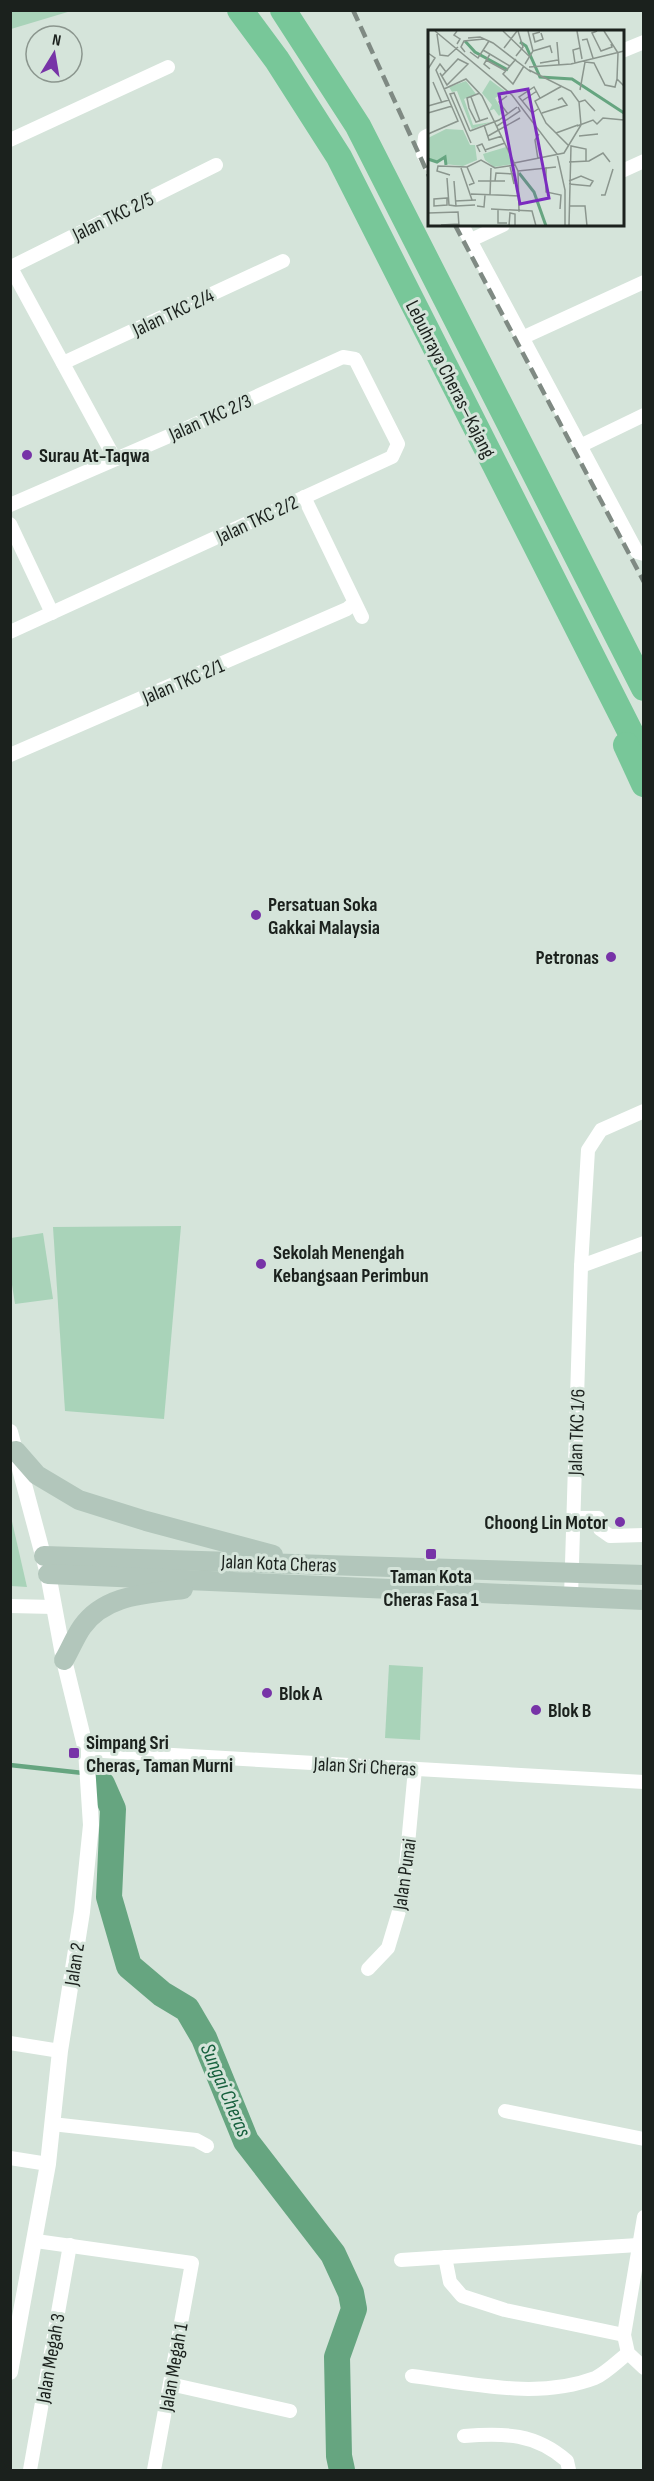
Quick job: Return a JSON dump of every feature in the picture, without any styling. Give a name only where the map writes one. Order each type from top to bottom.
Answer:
[{"type":"highway","points":[[233,10],[277,60]]},
{"type":"highway","name":"Lebuhraya Cheras–Kajang","points":[[240,10],[277,60],[339,157],[644,759]]},
{"type":"highway","name":"Lebuhraya Cheras–Kajang","points":[[283,10],[358,126],[644,688]]},
{"type":"highway","points":[[584,640],[592,672],[644,784]]},
{"type":"main road","points":[[16,1451],[37,1475],[79,1500],[146,1521],[301,1563]]},
{"type":"main road","name":"Jalan Kota Cheras","points":[[46,1565],[301,1563],[644,1575]]},
{"type":"main road","name":"Jalan Kota Cheras","points":[[46,1565],[236,1583],[644,1600]]},
{"type":"main road","points":[[64,1660],[81,1628],[93,1614],[108,1603],[137,1595],[236,1583]]},
{"type":"street","points":[[624,50],[644,42]]},
{"type":"street","points":[[10,140],[168,67]]},
{"type":"street","points":[[427,136],[423,154],[428,162]]},
{"type":"street","points":[[624,170],[644,161]]},
{"type":"street","name":"Jalan TKC 2/5","points":[[11,266],[216,165]]},
{"type":"street","points":[[463,226],[642,554]]},
{"type":"street","points":[[471,240],[501,226]]},
{"type":"street","name":"Jalan TKC 2/4","points":[[63,363],[283,261]]},
{"type":"street","points":[[11,266],[115,459]]},
{"type":"street","points":[[524,338],[644,282]]},
{"type":"street","name":"Jalan TKC 2/3","points":[[10,505],[343,357]]},
{"type":"street","name":"Jalan TKC 2/2","points":[[10,632],[392,457],[398,444],[356,358],[343,357]]},
{"type":"street","points":[[582,445],[644,415]]},
{"type":"street","points":[[304,498],[362,617]]},
{"type":"street","points":[[10,524],[52,613]]},
{"type":"street","name":"Jalan TKC 2/1","points":[[10,755],[337,614],[354,603]]},
{"type":"street","name":"Jalan TKC 1/6","points":[[571,1597],[581,1266],[588,1150],[601,1130],[644,1111]]},
{"type":"street","points":[[581,1266],[644,1243]]},
{"type":"street","points":[[10,1432],[46,1565]]},
{"type":"street","points":[[573,1518],[598,1518],[600,1529],[610,1536],[644,1535]]},
{"type":"street","name":"Jalan 2","points":[[10,2372],[17,2302],[36,2241],[48,2164],[60,2051],[82,1912],[91,1825],[86,1750],[64,1660],[46,1565]]},
{"type":"street","points":[[10,1606],[54,1607]]},
{"type":"street","name":"Jalan Sri Cheras","points":[[86,1750],[644,1782]]},
{"type":"street","name":"Jalan Punai","points":[[368,1970],[388,1948],[396,1926],[402,1898],[415,1769]]},
{"type":"street","points":[[10,2043],[60,2051]]},
{"type":"street","points":[[505,2111],[644,2139]]},
{"type":"street","points":[[52,2124],[196,2140],[207,2146]]},
{"type":"street","points":[[10,2158],[48,2164]]},
{"type":"street","points":[[644,2217],[624,2335],[628,2353],[644,2368]]},
{"type":"street","points":[[36,2241],[70,2245]]},
{"type":"street","name":"Jalan Megah 1","points":[[70,2245],[192,2263],[154,2470]]},
{"type":"street","name":"Jalan Megah 3","points":[[30,2470],[70,2245]]},
{"type":"street","points":[[400,2260],[638,2245]]},
{"type":"street","points":[[445,2257],[450,2282],[462,2296],[506,2310],[624,2335]]},
{"type":"street","points":[[412,2376],[525,2390],[572,2384],[597,2377],[628,2353]]},
{"type":"street","points":[[170,2384],[290,2411]]},
{"type":"street","points":[[464,2436],[502,2434],[526,2437],[553,2449],[567,2461],[569,2470]]},
{"type":"green space","points":[[11,10],[71,10],[71,11],[11,29]]},
{"type":"green space","points":[[181,1226],[164,1419],[65,1411],[53,1227]]},
{"type":"green space","points":[[43,1233],[53,1299],[15,1304],[10,1272],[11,1238]]},
{"type":"green space","points":[[11,1517],[27,1587],[11,1586]]},
{"type":"green space","points":[[389,1665],[423,1667],[420,1740],[385,1738]]},
{"type":"waterway","name":"Sungai Cheras","points":[[10,1765],[83,1773]]},
{"type":"waterway","name":"Sungai Cheras","points":[[102,1784],[113,1809],[109,1897],[129,1966],[162,1994],[187,2009],[204,2038],[246,2141],[333,2254],[351,2293],[354,2309],[337,2357],[339,2456],[342,2470]]},
{"type":"railway","points":[[353,10],[428,174]]},
{"type":"railway","points":[[456,226],[644,582]]},
{"type":"place","name":"Surau At-Taqwa","points":[[27,455]]},
{"type":"place","name":"Persatuan Soka Gakkai Malaysia","points":[[256,915]]},
{"type":"place","name":"Petronas","points":[[611,957]]},
{"type":"place","name":"Sekolah Menengah Kebangsaan Perimbun","points":[[261,1264]]},
{"type":"place","name":"Choong Lin Motor","points":[[620,1522]]},
{"type":"place","name":"Taman Kota Cheras Fasa 1","points":[[431,1554]]},
{"type":"place","name":"Blok A","points":[[267,1693]]},
{"type":"place","name":"Blok B","points":[[536,1710]]},
{"type":"place","name":"Simpang Sri Cheras, Taman Murni","points":[[74,1753]]}]
